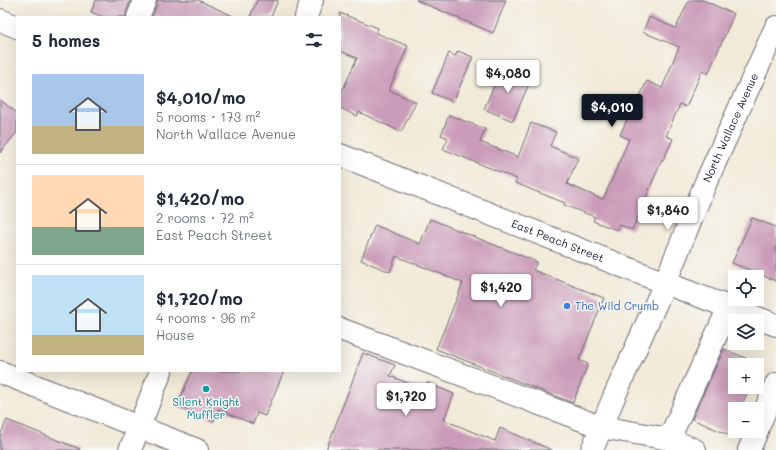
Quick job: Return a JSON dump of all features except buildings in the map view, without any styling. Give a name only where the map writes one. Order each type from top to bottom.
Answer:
[{"type":"street","points":[[138,16],[145,0]]},
{"type":"street","points":[[306,16],[312,0]]},
{"type":"street","points":[[0,20],[16,27]]},
{"type":"street","name":"North Wallace Avenue","points":[[592,450],[665,283],[706,182],[776,26]]},
{"type":"street","name":"East Peach Street","points":[[341,155],[776,325]]},
{"type":"street","points":[[669,439],[729,307]]},
{"type":"street","points":[[341,329],[602,427],[669,439],[695,450]]},
{"type":"street","points":[[0,372],[197,450]]},
{"type":"street","points":[[130,450],[161,372]]},
{"type":"street","points":[[764,413],[776,384]]},
{"type":"street","points":[[749,450],[754,438]]},
{"type":"place","name":"The Wild Crumb","points":[[567,306]]},
{"type":"place","name":"Silent Knight Muffler","points":[[206,389]]}]
